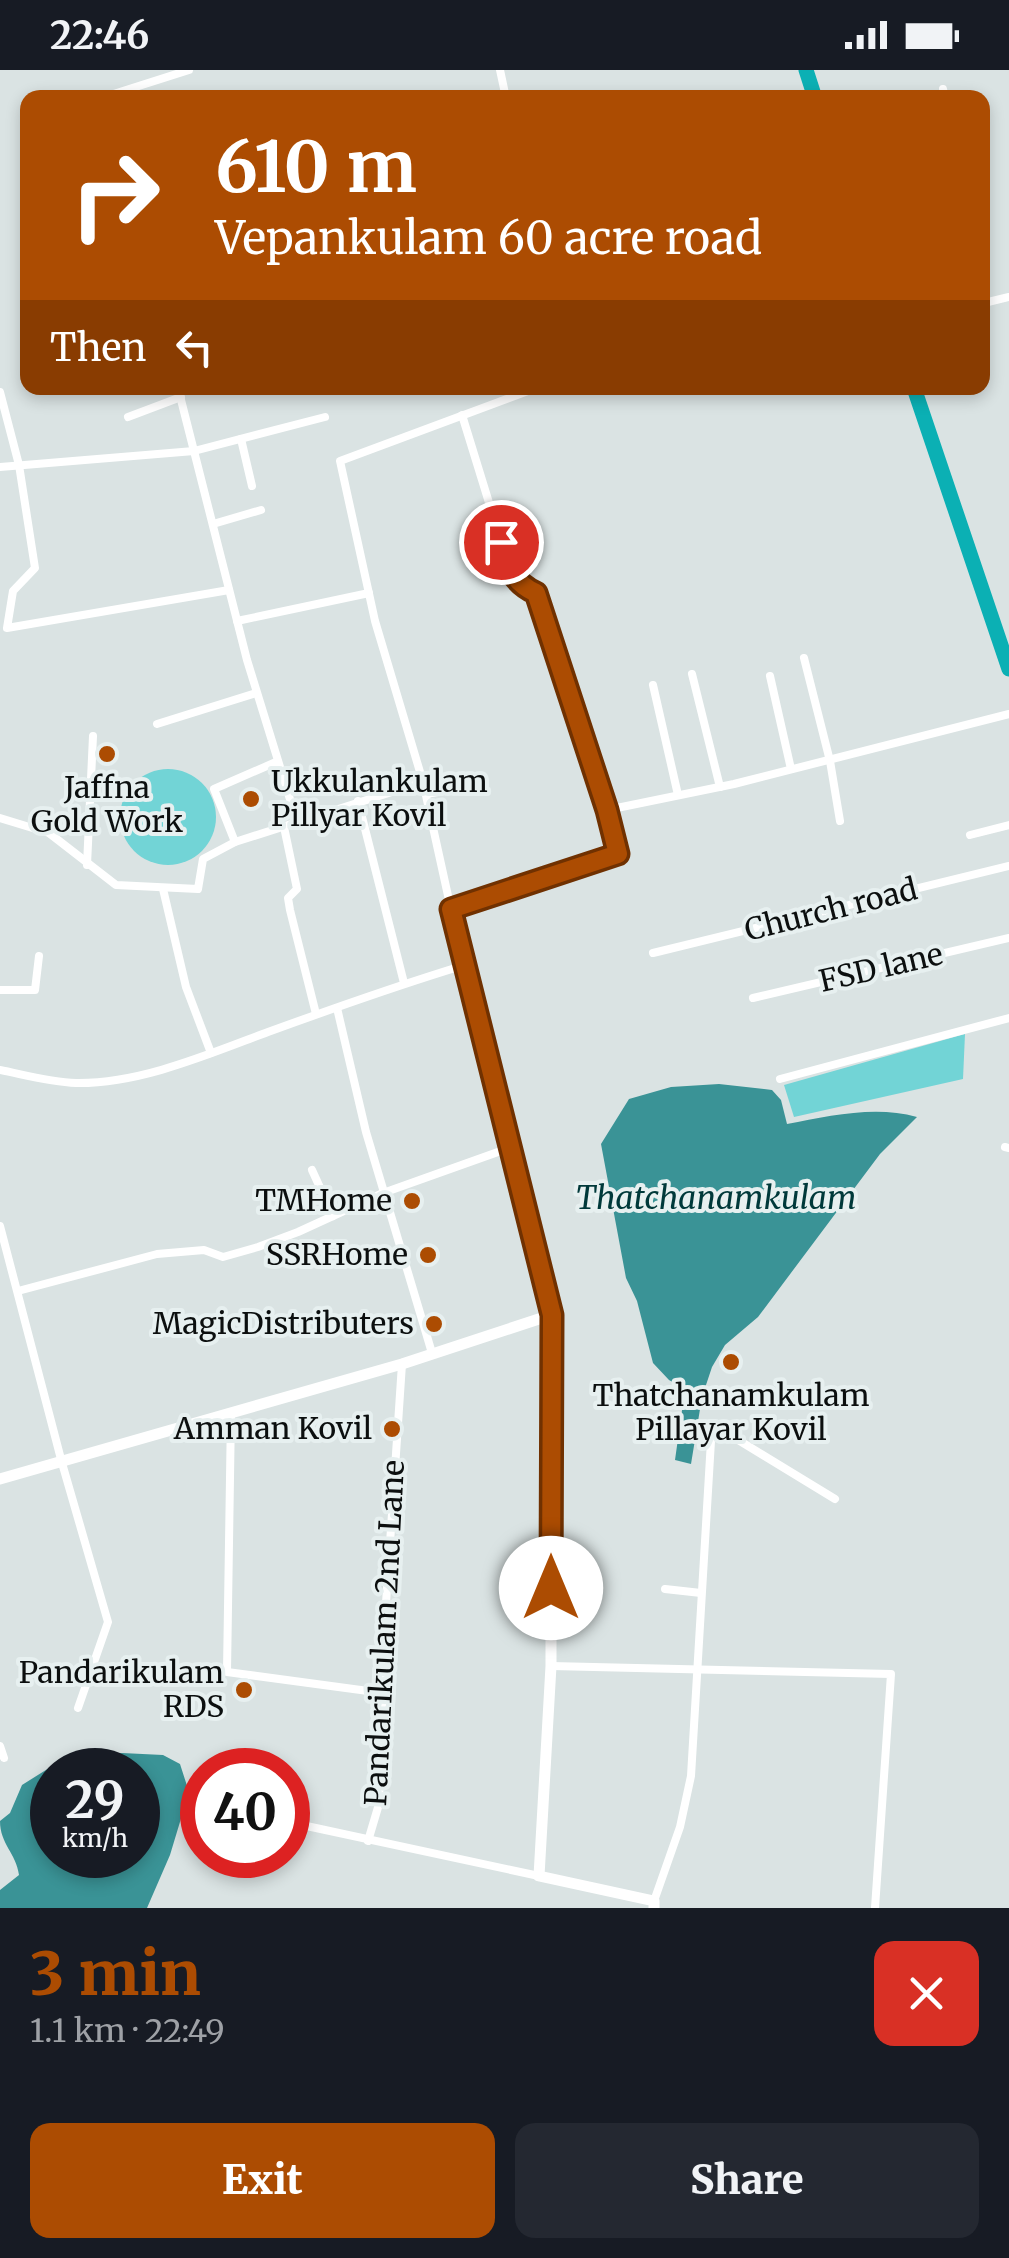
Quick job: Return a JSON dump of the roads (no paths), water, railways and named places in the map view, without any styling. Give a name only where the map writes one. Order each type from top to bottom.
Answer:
[{"type":"highway","points":[[916,395],[1009,669]]},
{"type":"street","points":[[126,90],[189,70]]},
{"type":"street","points":[[0,392],[19,465],[35,568],[14,592],[3,630],[229,590]]},
{"type":"street","points":[[128,417],[174,395]]},
{"type":"street","points":[[181,395],[256,692],[296,822]]},
{"type":"street","points":[[517,395],[340,461],[369,594],[423,782],[552,1315],[550,1666],[539,1876]]},
{"type":"street","points":[[451,909],[618,854],[536,593],[521,586],[510,574],[462,415]]},
{"type":"street","points":[[0,467],[194,451],[325,416]]},
{"type":"street","points":[[241,439],[252,486]]},
{"type":"street","points":[[213,524],[261,510]]},
{"type":"street","points":[[237,621],[369,594]]},
{"type":"street","points":[[804,658],[830,761],[840,821]]},
{"type":"street","points":[[692,674],[720,787]]},
{"type":"street","points":[[770,676],[791,769]]},
{"type":"street","points":[[654,685],[678,795]]},
{"type":"street","points":[[156,724],[256,692]]},
{"type":"street","points":[[607,810],[830,761],[1009,714]]},
{"type":"street","points":[[86,864],[93,736]]},
{"type":"street","points":[[235,842],[214,789],[276,762]]},
{"type":"street","points":[[426,794],[461,788],[474,781]]},
{"type":"street","points":[[0,818],[48,833],[116,885],[198,889],[204,859],[235,842],[423,782]]},
{"type":"street","points":[[358,801],[404,984]]},
{"type":"street","points":[[970,835],[1009,825]]},
{"type":"street","points":[[284,827],[298,889],[288,898],[290,910],[316,1014]]},
{"type":"street","name":"Church road","points":[[653,953],[1009,866]]},
{"type":"street","points":[[163,889],[186,988],[211,1052]]},
{"type":"street","name":"FSD lane","points":[[752,998],[1009,938]]},
{"type":"street","points":[[0,990],[36,990],[39,956]]},
{"type":"street","points":[[0,1070],[78,1083],[135,1075],[465,965]]},
{"type":"street","points":[[337,1008],[383,1192],[432,1353]]},
{"type":"street","points":[[780,1079],[1009,1018]]},
{"type":"street","points":[[18,1290],[156,1254],[204,1250],[223,1257],[298,1232],[383,1192],[509,1148]]},
{"type":"street","points":[[312,1170],[333,1216]]},
{"type":"street","points":[[0,1226],[108,1622],[78,1708]]},
{"type":"street","points":[[0,1479],[402,1364],[552,1315]]},
{"type":"street","name":"Pandarikulam 2nd Lane","points":[[368,1841],[379,1804],[402,1364]]},
{"type":"street","points":[[231,1412],[228,1672],[382,1693]]},
{"type":"street","points":[[310,1827],[654,1904],[680,1827],[691,1776],[712,1424],[835,1498]]},
{"type":"street","points":[[665,1589],[701,1593]]},
{"type":"street","points":[[550,1666],[891,1674],[875,1908]]},
{"type":"street","points":[[0,1746],[4,1758]]},
{"type":"water","name":"Thatchanamkulam","points":[[719,1084],[772,1090],[781,1100],[787,1124],[868,1112],[917,1117],[880,1154],[758,1317],[725,1345],[702,1397],[691,1464],[675,1460],[685,1389],[669,1380],[653,1363],[637,1301],[626,1278],[601,1144],[629,1099],[671,1087]]},
{"type":"water","points":[[160,1755],[180,1764],[180,1822],[170,1855],[147,1908],[0,1908],[0,1890],[19,1875],[0,1821],[10,1813],[22,1785],[30,1780],[30,1878],[160,1878]]},
{"type":"place","name":"Jaffna Gold Work","points":[[107,754]]},
{"type":"place","name":"Ukkulankulam Pillyar Kovil","points":[[251,799]]},
{"type":"place","name":"TMHome","points":[[412,1201]]},
{"type":"place","name":"SSRHome","points":[[428,1255]]},
{"type":"place","name":"MagicDistributers","points":[[434,1324]]},
{"type":"place","name":"Thatchanamkulam Pillayar Kovil","points":[[731,1362]]},
{"type":"place","name":"Amman Kovil","points":[[392,1429]]},
{"type":"place","name":"Pandarikulam RDS","points":[[244,1690]]}]
